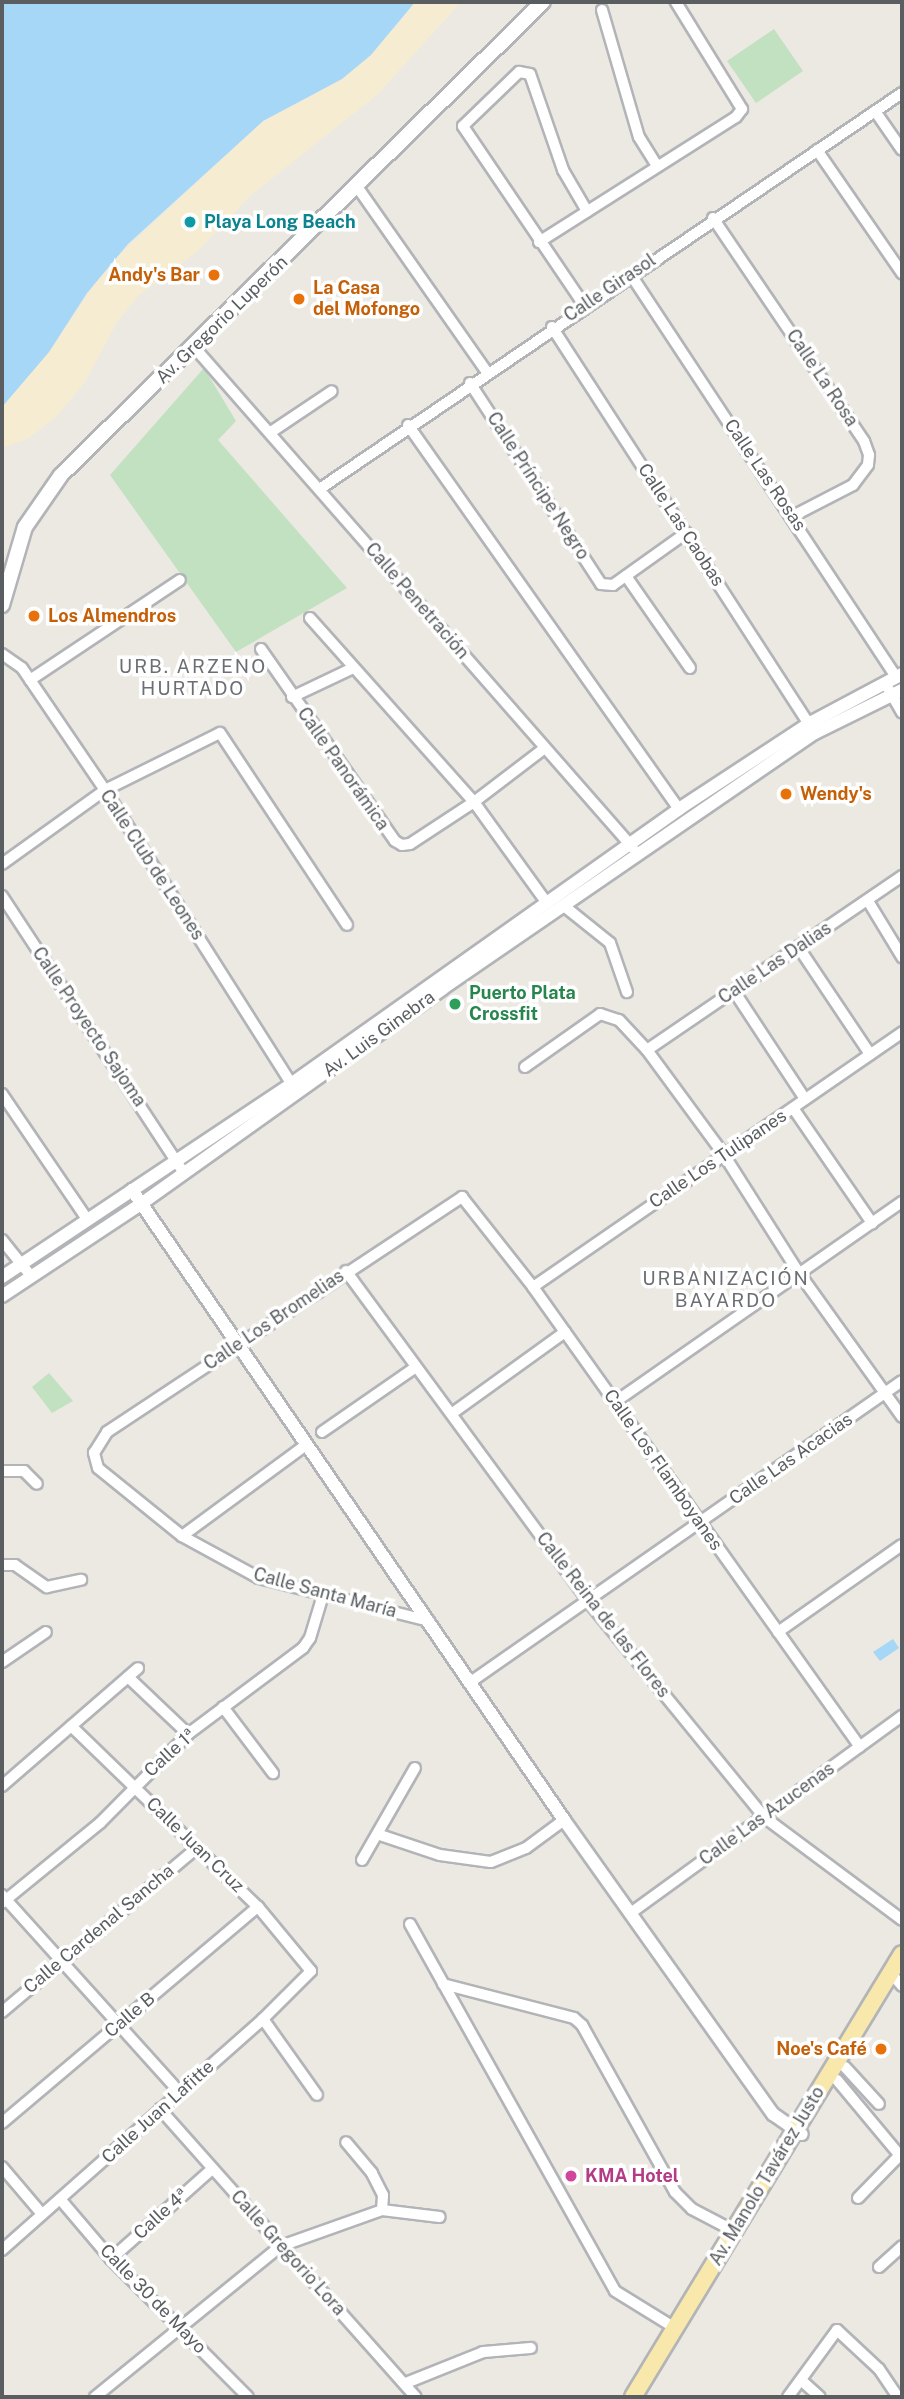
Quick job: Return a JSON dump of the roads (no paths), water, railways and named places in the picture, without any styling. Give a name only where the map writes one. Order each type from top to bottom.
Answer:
[{"type":"main road","name":"Av. Gregorio Luperón","points":[[2,605],[24,527],[40,501],[543,2]]},
{"type":"main road","name":"Av. Manolo Tavárez Justo","points":[[643,2397],[902,1954]]},
{"type":"main road","name":"Av. Manolo Tavárez Justo","points":[[633,2397],[734,2231],[798,2132],[841,2074],[900,1978]]},
{"type":"street","points":[[539,242],[736,117],[742,108],[676,2]]},
{"type":"street","points":[[601,10],[639,137],[657,166]]},
{"type":"street","points":[[584,305],[463,126],[519,72],[530,74],[563,170],[587,211]]},
{"type":"street","name":"Calle Girasol","points":[[321,488],[584,305],[902,93]]},
{"type":"street","points":[[875,111],[902,149]]},
{"type":"street","points":[[817,150],[902,273]]},
{"type":"street","points":[[358,188],[487,372]]},
{"type":"street","name":"Calle La Rosa","points":[[713,218],[864,441],[869,455],[868,466],[853,485],[793,516]]},
{"type":"street","name":"Calle Las Rosas","points":[[631,275],[793,516],[894,678],[902,712]]},
{"type":"street","name":"Calle Las Caobas","points":[[552,327],[812,728]]},
{"type":"street","name":"Calle Penetración","points":[[194,347],[321,488],[631,844],[638,857]]},
{"type":"street","name":"Calle Príncipe Negro","points":[[470,383],[607,587],[626,576]]},
{"type":"street","points":[[271,432],[332,391]]},
{"type":"street","points":[[408,425],[680,809]]},
{"type":"street","points":[[687,533],[626,576],[690,668]]},
{"type":"street","points":[[30,680],[180,580]]},
{"type":"street","points":[[310,618],[351,669],[474,802],[546,902]]},
{"type":"street","name":"Calle Panorámica","points":[[261,649],[395,841],[410,845],[474,802],[545,748]]},
{"type":"street","name":"Calle Club de Leones","points":[[2,654],[30,680],[105,790],[295,1089]]},
{"type":"street","points":[[292,697],[351,669]]},
{"type":"street","name":"Av. Luis Ginebra","points":[[2,1296],[141,1204],[546,902],[680,809],[894,678]]},
{"type":"street","name":"Av. Luis Ginebra","points":[[2,1277],[177,1159],[295,1089],[638,857],[812,728],[897,692]]},
{"type":"street","points":[[2,864],[105,790],[220,733],[347,925]]},
{"type":"street","name":"Calle Las Dalias","points":[[647,1051],[902,876]]},
{"type":"street","name":"Calle Proyecto Sajoma","points":[[2,896],[184,1173]]},
{"type":"street","points":[[868,901],[902,957]]},
{"type":"street","points":[[564,906],[610,943],[627,992]]},
{"type":"street","points":[[799,947],[870,1054]]},
{"type":"street","points":[[734,991],[805,1099]]},
{"type":"street","points":[[525,1067],[600,1014],[614,1016],[647,1051],[724,1155],[799,1273],[902,1417]]},
{"type":"street","name":"Calle Los Tulipanes","points":[[533,1287],[902,1032]]},
{"type":"street","points":[[2,1094],[87,1219]]},
{"type":"street","points":[[793,1108],[872,1223]]},
{"type":"street","points":[[132,1190],[306,1445],[432,1621],[564,1820],[632,1912],[773,2114],[798,2132]]},
{"type":"street","name":"Calle Los Flamboyanes","points":[[462,1197],[533,1287],[860,1747]]},
{"type":"street","name":"Calle Los Bromelias","points":[[94,1453],[101,1437],[346,1271],[462,1197]]},
{"type":"street","points":[[615,1402],[902,1202]]},
{"type":"street","points":[[2,1240],[31,1276]]},
{"type":"street","name":"Calle Reina de las Flores","points":[[346,1271],[416,1367],[454,1412],[587,1601],[764,1816],[902,1920]]},
{"type":"street","points":[[454,1412],[565,1332]]},
{"type":"street","points":[[322,1432],[416,1367]]},
{"type":"street","name":"Calle Las Acacias","points":[[472,1681],[902,1381]]},
{"type":"street","points":[[182,1536],[306,1445]]},
{"type":"street","name":"Calle Santa María","points":[[94,1453],[98,1468],[182,1536],[259,1578],[432,1621]]},
{"type":"street","points":[[2,1471],[24,1471],[37,1484]]},
{"type":"street","points":[[778,1632],[902,1545]]},
{"type":"street","points":[[2,1565],[15,1565],[47,1587],[81,1580]]},
{"type":"street","name":"Calle 1ª","points":[[3,1899],[100,1823],[188,1734],[307,1643],[323,1595]]},
{"type":"street","points":[[2,1662],[46,1632]]},
{"type":"street","points":[[2,1786],[138,1668]]},
{"type":"street","points":[[128,1677],[188,1734]]},
{"type":"street","points":[[223,1707],[274,1773]]},
{"type":"street","name":"Calle Las Azucenas","points":[[632,1912],[902,1716]]},
{"type":"street","name":"Calle Juan Cruz","points":[[71,1726],[258,1907],[311,1971]]},
{"type":"street","points":[[362,1860],[380,1835],[415,1768]]},
{"type":"street","points":[[380,1835],[440,1855],[491,1862],[526,1848],[564,1820]]},
{"type":"street","name":"Calle Cardenal Sancha","points":[[2,2012],[60,1960],[197,1848]]},
{"type":"street","points":[[3,1899],[180,2093]]},
{"type":"street","name":"Calle B","points":[[2,2123],[258,1907]]},
{"type":"street","points":[[410,1924],[615,2291],[675,2328]]},
{"type":"street","name":"Calle Juan Lafitte","points":[[2,2250],[263,2019],[311,1971]]},
{"type":"street","points":[[443,1984],[574,2018],[582,2025],[675,2192],[692,2209],[734,2231]]},
{"type":"street","points":[[263,2019],[317,2095]]},
{"type":"street","points":[[841,2074],[879,2104]]},
{"type":"street","points":[[841,2074],[901,2157],[858,2198]]},
{"type":"street","name":"Calle Gregorio Lora","points":[[160,2109],[406,2383],[415,2397]]},
{"type":"street","points":[[346,2142],[372,2173],[383,2195],[382,2210]]},
{"type":"street","points":[[2,2167],[42,2214]]},
{"type":"street","name":"Calle 4ª","points":[[111,2259],[212,2169]]},
{"type":"street","name":"Calle 30 de Mayo","points":[[60,2199],[111,2259],[248,2397]]},
{"type":"street","points":[[95,2397],[281,2246],[382,2210],[440,2217]]},
{"type":"street","points":[[878,2267],[902,2246]]},
{"type":"street","points":[[789,2397],[837,2330],[879,2369],[898,2397]]},
{"type":"street","points":[[406,2383],[483,2353],[531,2348]]},
{"type":"street","points":[[801,2380],[820,2397]]},
{"type":"water","points":[[2,2],[415,2],[371,55],[342,79],[263,121],[128,244],[87,293],[49,352],[2,407]]},
{"type":"water","points":[[893,1639],[899,1648],[880,1661],[873,1652]]},
{"type":"place","name":"Playa Long Beach","points":[[190,222]]},
{"type":"place","name":"Andy's Bar","points":[[214,275]]},
{"type":"place","name":"La Casa del Mofongo","points":[[299,299]]},
{"type":"place","name":"Los Almendros","points":[[34,616]]},
{"type":"place","name":"Wendy's","points":[[786,794]]},
{"type":"place","name":"Puerto Plata Crossfit","points":[[455,1004]]},
{"type":"place","name":"Noe's Café","points":[[881,2049]]},
{"type":"place","name":"KMA Hotel","points":[[571,2176]]},
{"type":"district","name":"URB. ARZENO HURTADO","points":[[193,678]]},
{"type":"district","name":"URBANIZACIÓN BAYARDO","points":[[726,1290]]}]
